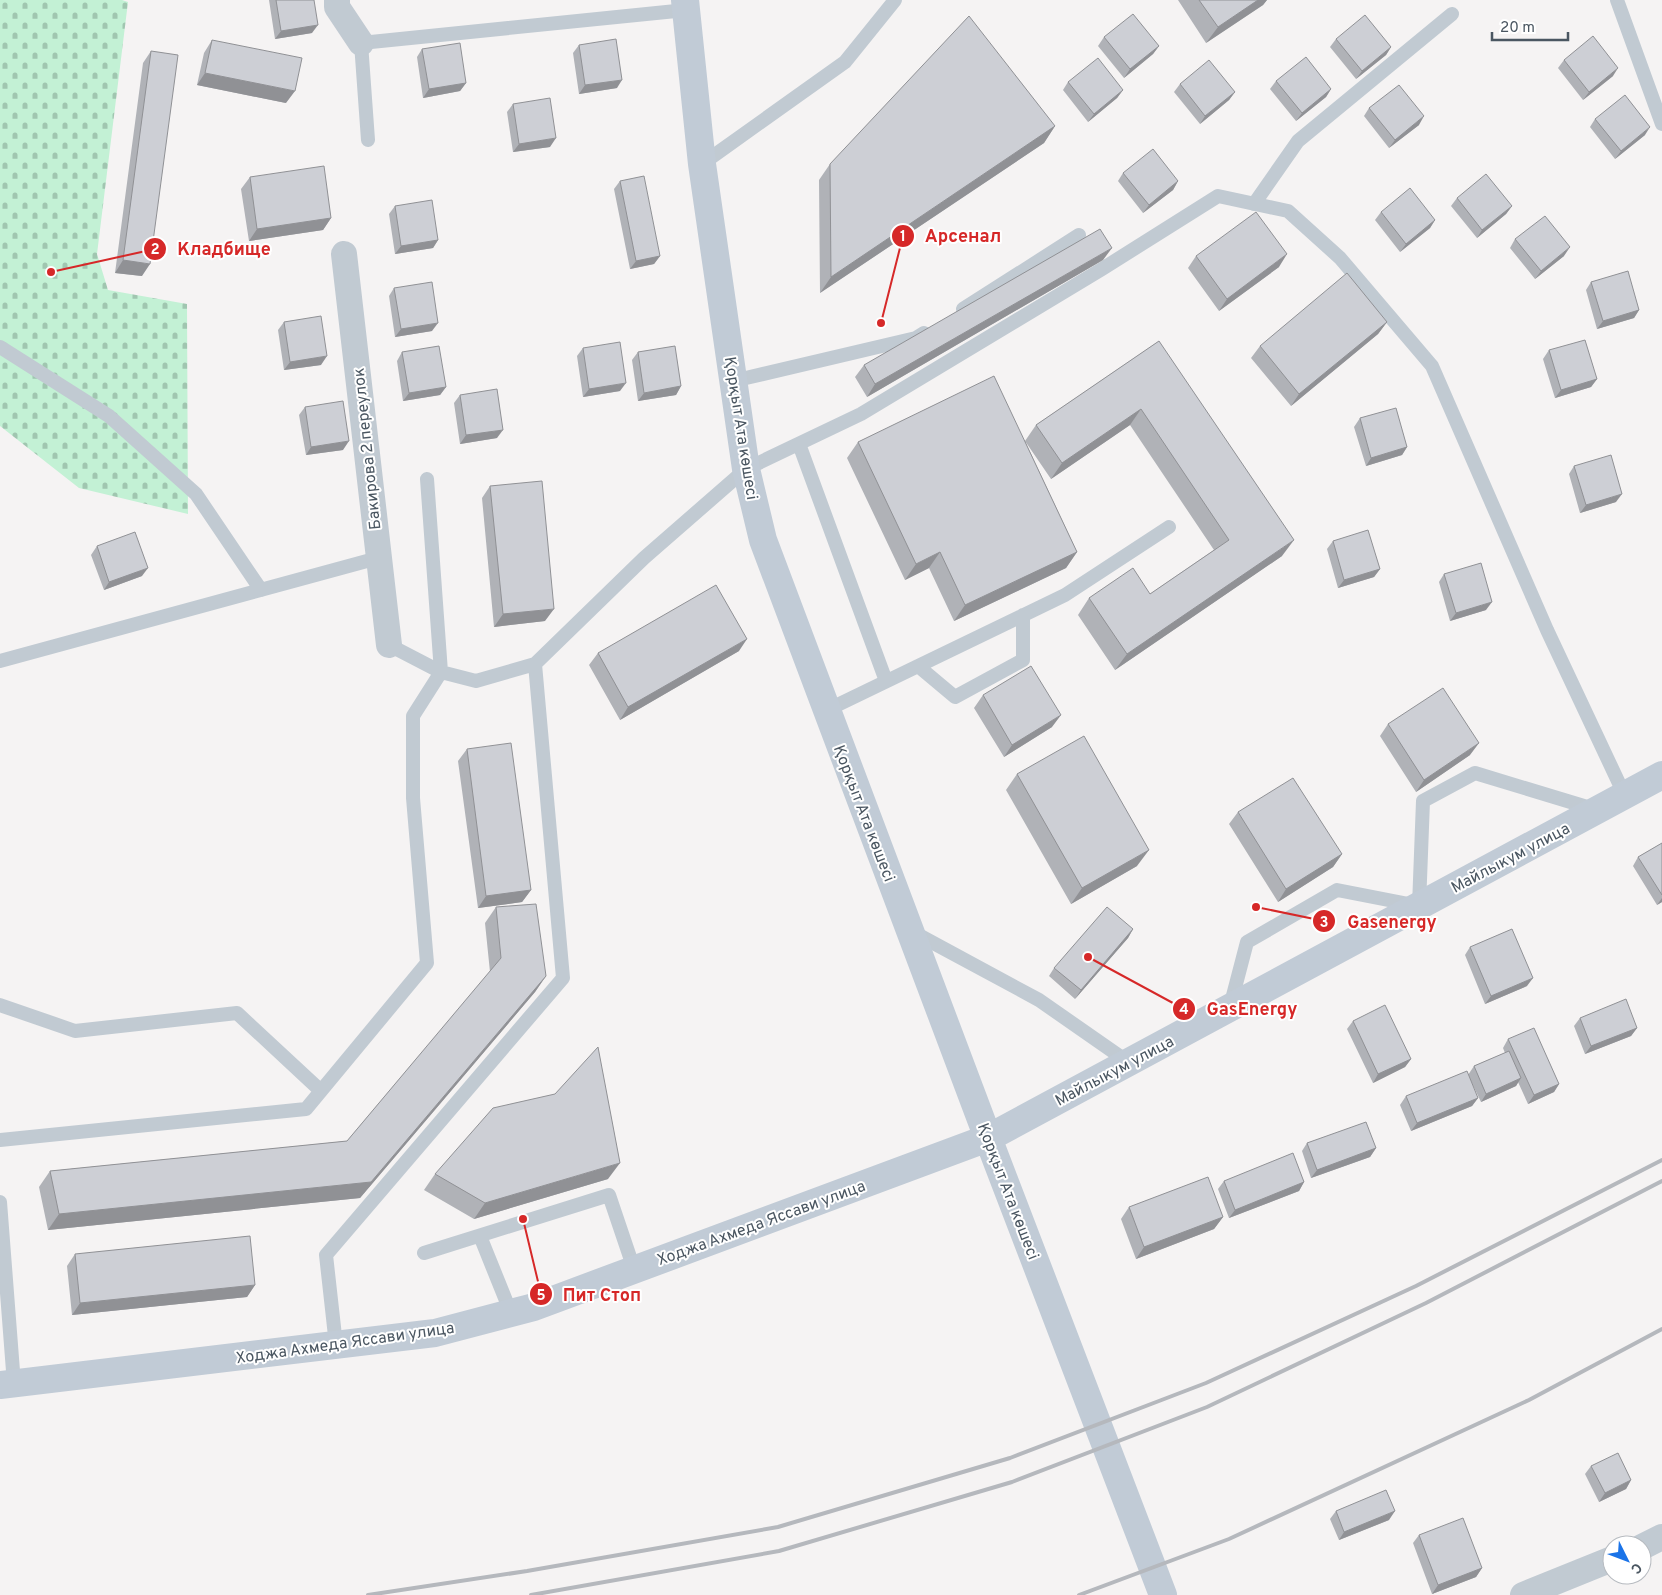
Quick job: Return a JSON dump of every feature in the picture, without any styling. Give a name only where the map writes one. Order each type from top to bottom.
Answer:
[{"type":"street","points":[[337,0],[338,7],[361,43]]},
{"type":"street","name":"Қорқыт Ата көшесі","points":[[685,5],[702,164],[733,382],[746,469],[763,540],[988,1138],[1163,1595]]},
{"type":"street","name":"Бакирова 2 переулок","points":[[344,254],[389,645]]},
{"type":"street","name":"Майлыкум улица","points":[[988,1138],[1662,775]]},
{"type":"street","name":"Ходжа Ахмеда Яссави улица","points":[[7,1384],[435,1332],[512,1313],[534,1307],[988,1138]]},
{"type":"street","points":[[1524,1595],[1602,1563]]},
{"type":"lane","points":[[702,164],[845,62],[895,0]]},
{"type":"lane","points":[[1617,0],[1662,124]]},
{"type":"lane","points":[[368,140],[361,43],[685,5]]},
{"type":"lane","points":[[1254,204],[1298,142],[1452,14]]},
{"type":"lane","points":[[389,645],[441,672],[476,682],[535,664],[644,558],[746,469],[861,414],[1102,269],[1218,196],[1288,211],[1340,258],[1432,366],[1547,630],[1625,796]]},
{"type":"lane","points":[[949,318],[1079,235]]},
{"type":"lane","points":[[733,382],[916,338],[932,328]]},
{"type":"lane","points":[[0,347],[109,416],[196,494],[262,590]]},
{"type":"lane","points":[[799,444],[886,681]]},
{"type":"lane","points":[[0,1140],[306,1109],[427,963],[413,798],[412,716],[441,672],[427,479]]},
{"type":"lane","points":[[827,710],[1065,595],[1169,527]]},
{"type":"lane","points":[[0,661],[378,558]]},
{"type":"lane","points":[[918,666],[955,697],[1023,660],[1023,615]]},
{"type":"lane","points":[[336,1345],[326,1255],[562,978],[535,664]]},
{"type":"lane","points":[[1230,1008],[1247,942],[1337,890],[1419,906],[1423,801],[1475,773],[1598,810]]},
{"type":"lane","points":[[910,930],[1040,1000],[1128,1062]]},
{"type":"lane","points":[[0,1005],[75,1031],[237,1013],[321,1091]]},
{"type":"lane","points":[[424,1253],[609,1195],[634,1270]]},
{"type":"lane","points":[[0,1202],[7,1384]]},
{"type":"lane","points":[[480,1236],[512,1313]]},
{"type":"green space","points":[[0,0],[122,0],[128,2],[97,254],[108,290],[187,304],[188,514],[79,488],[0,426]]},
{"type":"building","points":[[276,0],[314,0],[318,25],[281,31]]},
{"type":"building","points":[[1199,0],[1258,0],[1218,27]]},
{"type":"building","points":[[1133,14],[1159,46],[1130,69],[1104,37]]},
{"type":"building","points":[[1365,15],[1391,47],[1362,71],[1336,39]]},
{"type":"building","points":[[969,16],[1055,126],[831,277],[830,164]]},
{"type":"building","points":[[1593,36],[1618,68],[1589,92],[1564,60]]},
{"type":"building","points":[[616,39],[622,80],[585,85],[579,45]]},
{"type":"building","points":[[212,40],[302,58],[295,91],[205,73]]},
{"type":"building","points":[[460,43],[466,83],[429,89],[422,49]]},
{"type":"building","points":[[151,51],[178,55],[150,264],[123,260]]},
{"type":"building","points":[[1306,57],[1331,89],[1302,113],[1276,81]]},
{"type":"building","points":[[1098,58],[1123,90],[1094,114],[1068,82]]},
{"type":"building","points":[[1209,60],[1235,92],[1205,116],[1180,84]]},
{"type":"building","points":[[1399,85],[1424,116],[1395,140],[1369,108]]},
{"type":"building","points":[[1625,95],[1650,127],[1621,151],[1595,119]]},
{"type":"building","points":[[550,98],[556,138],[519,144],[513,104]]},
{"type":"building","points":[[1153,149],[1178,181],[1149,205],[1123,173]]},
{"type":"building","points":[[324,166],[331,218],[257,229],[250,177]]},
{"type":"building","points":[[1486,174],[1512,206],[1482,230],[1457,198]]},
{"type":"building","points":[[644,176],[660,256],[636,261],[620,181]]},
{"type":"building","points":[[1410,188],[1435,220],[1406,244],[1381,212]]},
{"type":"building","points":[[432,200],[438,240],[401,246],[395,206]]},
{"type":"building","points":[[1256,212],[1287,254],[1227,299],[1196,256]]},
{"type":"building","points":[[1545,216],[1570,247],[1541,271],[1515,239]]},
{"type":"building","points":[[1100,229],[1112,248],[875,384],[864,365]]},
{"type":"building","points":[[1628,271],[1639,310],[1603,321],[1591,282]]},
{"type":"building","points":[[1347,273],[1387,322],[1299,394],[1260,346]]},
{"type":"building","points":[[432,282],[438,323],[401,329],[394,288]]},
{"type":"building","points":[[321,316],[327,356],[290,362],[284,322]]},
{"type":"building","points":[[1585,340],[1597,379],[1561,390],[1549,350]]},
{"type":"building","points":[[1159,341],[1294,540],[1127,654],[1089,598],[1133,568],[1150,594],[1229,540],[1141,409],[1062,463],[1036,425]]},
{"type":"building","points":[[620,342],[626,383],[589,389],[583,348]]},
{"type":"building","points":[[439,346],[446,387],[409,393],[402,352]]},
{"type":"building","points":[[675,346],[681,386],[644,393],[638,352]]},
{"type":"building","points":[[994,376],[1077,552],[965,605],[940,552],[916,564],[858,442]]},
{"type":"building","points":[[497,389],[503,430],[466,435],[460,395]]},
{"type":"building","points":[[343,401],[349,441],[311,447],[305,407]]},
{"type":"building","points":[[1396,408],[1407,447],[1371,458],[1360,418]]},
{"type":"building","points":[[1611,455],[1622,494],[1586,505],[1574,466]]},
{"type":"building","points":[[542,481],[554,609],[503,614],[490,486]]},
{"type":"building","points":[[1368,530],[1380,569],[1344,580],[1333,541]]},
{"type":"building","points":[[135,532],[148,568],[109,582],[97,546]]},
{"type":"building","points":[[1481,563],[1492,602],[1456,613],[1444,574]]},
{"type":"building","points":[[716,585],[747,639],[628,707],[598,653]]},
{"type":"building","points":[[1031,666],[1061,715],[1012,745],[983,695]]},
{"type":"building","points":[[1443,688],[1479,743],[1424,780],[1388,724]]},
{"type":"building","points":[[1084,736],[1149,850],[1082,888],[1017,774]]},
{"type":"building","points":[[511,743],[531,890],[486,896],[467,749]]},
{"type":"building","points":[[1293,778],[1342,854],[1286,889],[1238,812]]},
{"type":"building","points":[[1662,843],[1662,895],[1638,857]]},
{"type":"building","points":[[536,904],[546,976],[371,1182],[59,1214],[50,1171],[347,1141],[501,958],[496,907]]},
{"type":"building","points":[[1107,907],[1133,929],[1081,990],[1054,968]]},
{"type":"building","points":[[1512,929],[1533,978],[1491,996],[1470,947]]},
{"type":"building","points":[[1626,999],[1637,1028],[1591,1046],[1580,1018]]},
{"type":"building","points":[[1385,1005],[1411,1059],[1378,1074],[1353,1021]]},
{"type":"building","points":[[1534,1028],[1559,1084],[1534,1095],[1508,1039]]},
{"type":"building","points":[[598,1047],[620,1163],[485,1203],[435,1174],[493,1108],[555,1094]]},
{"type":"building","points":[[1509,1051],[1521,1078],[1486,1094],[1474,1066]]},
{"type":"building","points":[[1467,1071],[1478,1098],[1417,1123],[1406,1096]]},
{"type":"building","points":[[1366,1122],[1376,1148],[1317,1170],[1307,1143]]},
{"type":"building","points":[[1293,1153],[1304,1182],[1235,1210],[1224,1181]]},
{"type":"building","points":[[1208,1177],[1223,1217],[1144,1247],[1129,1207]]},
{"type":"building","points":[[250,1236],[255,1285],[80,1303],[75,1254]]},
{"type":"building","points":[[1618,1453],[1631,1480],[1605,1493],[1591,1466]]},
{"type":"building","points":[[1386,1490],[1395,1511],[1344,1532],[1336,1511]]},
{"type":"building","points":[[1463,1518],[1482,1568],[1438,1585],[1419,1535]]},
{"type":"railway","points":[[368,1595],[527,1571],[778,1527],[1010,1458],[1206,1383],[1416,1286],[1662,1160]]},
{"type":"railway","points":[[531,1595],[779,1551],[1012,1482],[1207,1407],[1426,1303],[1662,1181]]},
{"type":"railway","points":[[1079,1595],[1229,1539],[1529,1400],[1662,1329]]},
{"type":"place","name":"Кладбище","points":[[51,272]]},
{"type":"place","name":"Арсенал","points":[[881,323]]},
{"type":"place","name":"Gasenergy","points":[[1256,907]]},
{"type":"place","name":"GasEnergy","points":[[1088,957]]},
{"type":"place","name":"Пит Стоп","points":[[523,1219]]}]
